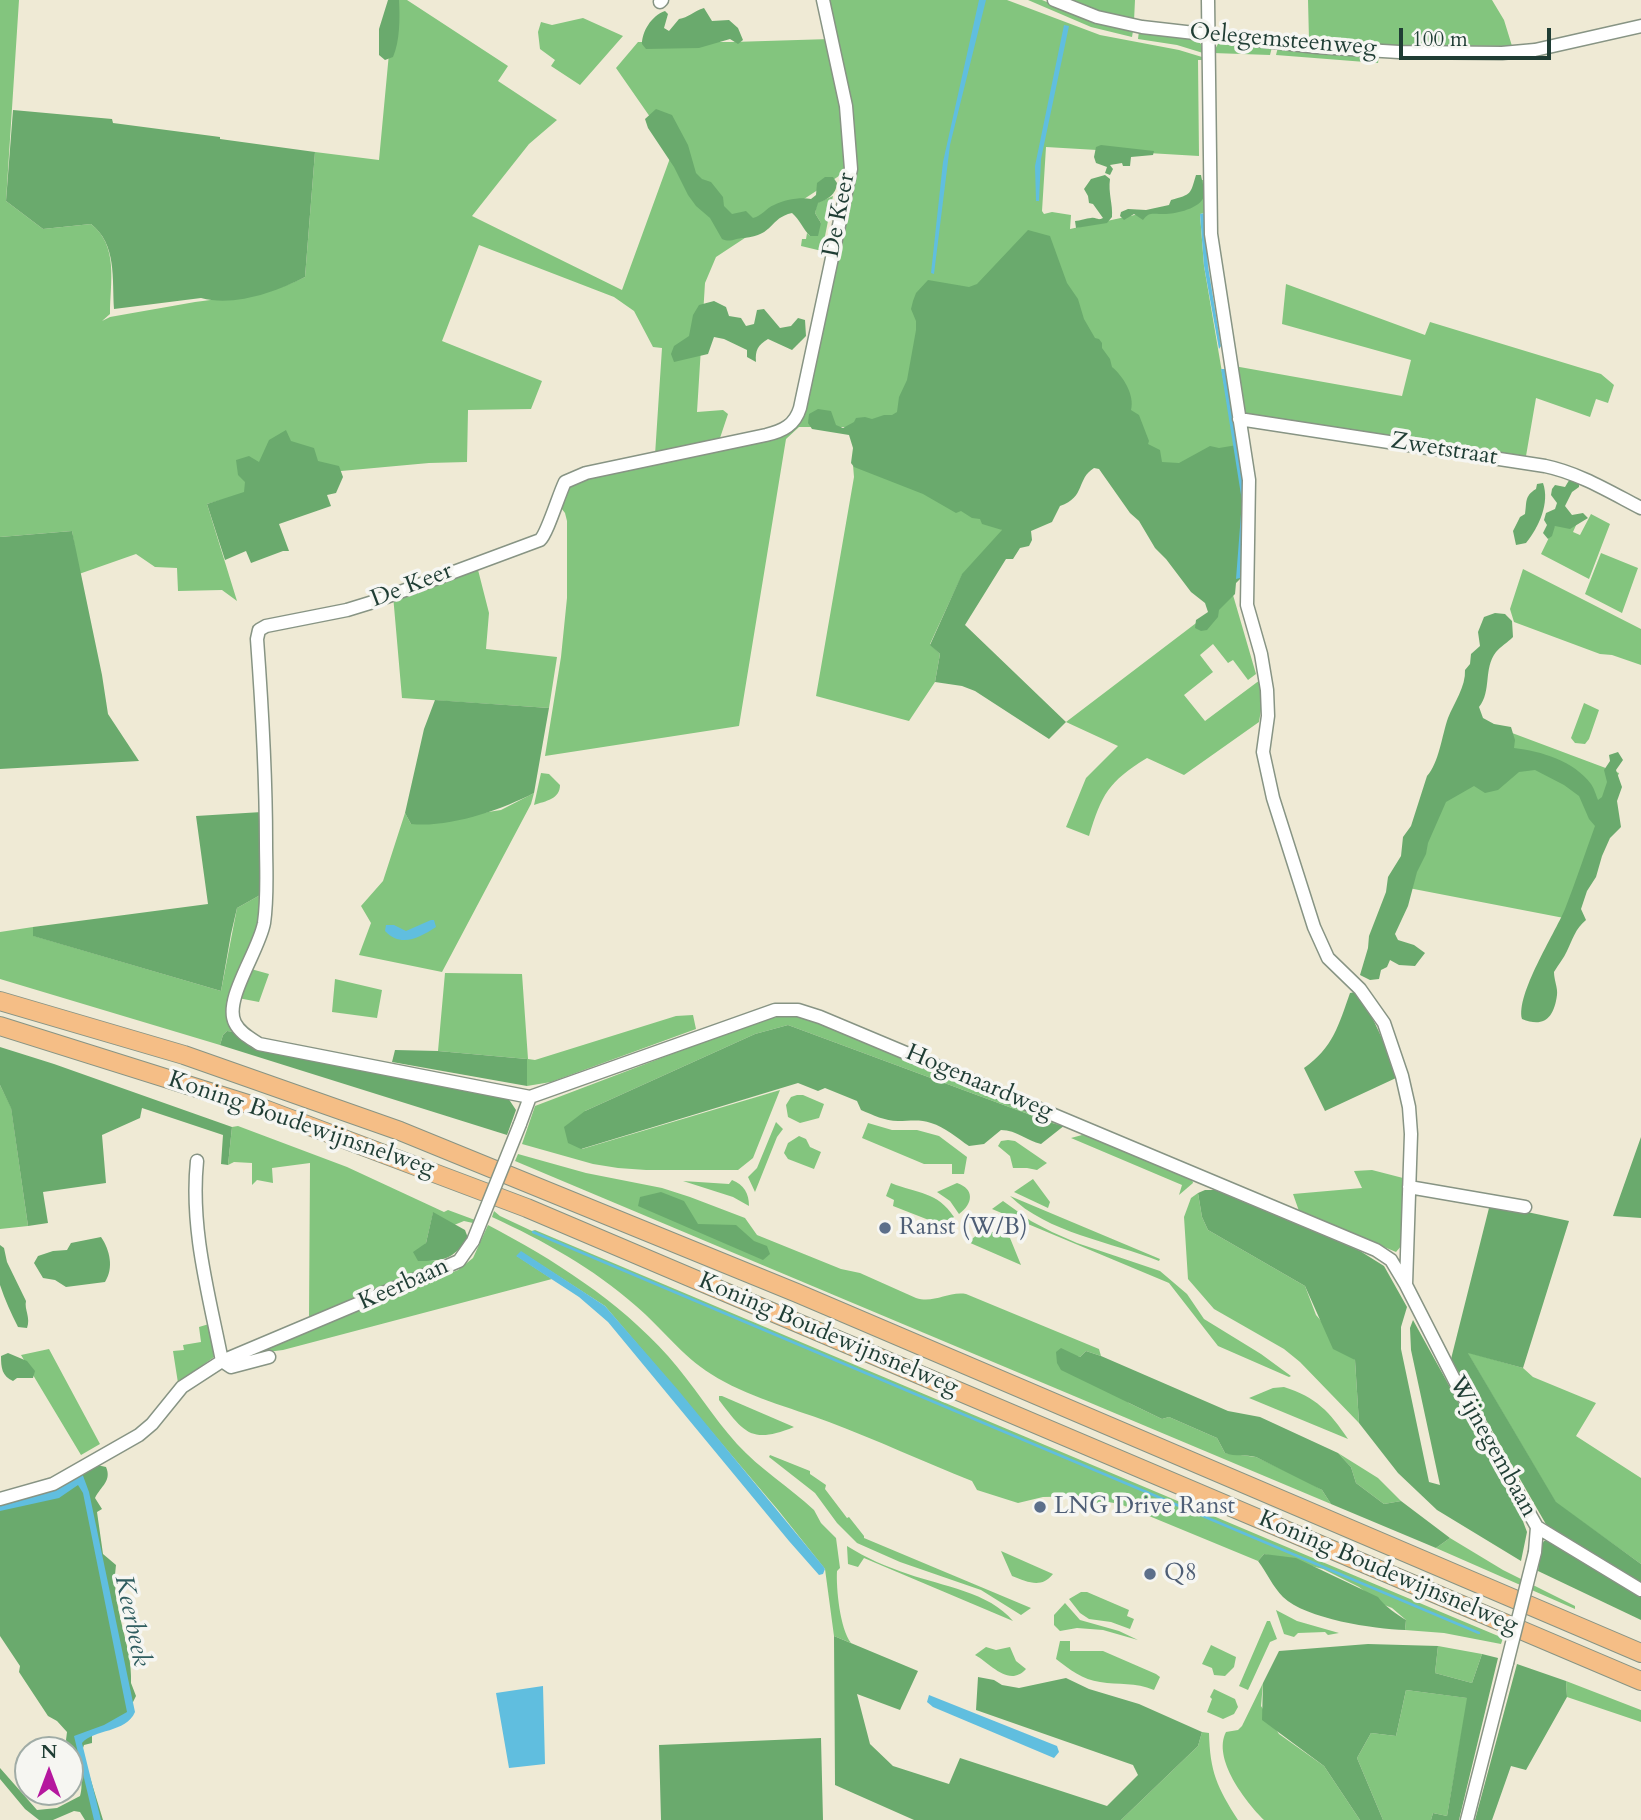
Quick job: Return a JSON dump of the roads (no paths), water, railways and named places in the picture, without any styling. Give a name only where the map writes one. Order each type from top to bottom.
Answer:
[{"type":"highway","name":"Koning Boudewijnsnelweg","points":[[0,1001],[184,1055],[400,1131],[797,1293],[1641,1653]]},
{"type":"highway","name":"Koning Boudewijnsnelweg","points":[[0,1026],[267,1110],[527,1208],[1641,1681]]},
{"type":"street","name":"De Keer","points":[[530,1097],[259,1044],[235,1024],[232,1006],[234,995],[261,939],[266,901],[266,780],[257,639],[259,630],[266,626],[321,616],[373,602],[540,540],[545,534],[555,501],[565,482],[577,477],[766,435],[793,423],[800,408],[851,169],[846,106],[824,0]]},
{"type":"street","name":"Oelegemsteenweg","points":[[1054,0],[1117,22],[1371,51],[1502,53],[1554,47],[1641,26]]},
{"type":"street","points":[[1208,0],[1211,234],[1249,480],[1247,605],[1261,654],[1267,690],[1268,716],[1263,752],[1273,798],[1314,927],[1328,958],[1360,989],[1384,1023],[1395,1053],[1409,1107],[1406,1285]]},
{"type":"street","name":"Zwetstraat","points":[[1239,419],[1564,470],[1641,508]]},
{"type":"street","name":"Hogenaardweg","points":[[530,1097],[747,1019],[775,1010],[798,1010],[1376,1250],[1391,1260],[1406,1285]]},
{"type":"street","name":"Keerbaan","points":[[0,1499],[53,1484],[139,1435],[152,1424],[182,1387],[222,1361],[452,1264],[466,1254],[530,1097]]},
{"type":"street","points":[[197,1161],[195,1208],[198,1237],[222,1361],[231,1367],[269,1357]]},
{"type":"street","points":[[1409,1187],[1525,1207]]},
{"type":"street","name":"Wijnegembaan","points":[[1406,1285],[1457,1385],[1537,1527],[1535,1552],[1467,1820]]},
{"type":"street","points":[[1537,1527],[1641,1590]]},
{"type":"water","points":[[979,0],[986,0],[950,145],[934,274],[931,273],[943,162]]},
{"type":"water","points":[[1064,25],[1069,26],[1041,159],[1039,201],[1036,201],[1035,166]]},
{"type":"water","points":[[1205,213],[1208,266],[1221,346],[1219,349],[1204,266],[1200,214]]},
{"type":"water","points":[[1221,369],[1225,369],[1244,490],[1240,578],[1236,579],[1242,501]]},
{"type":"water","points":[[434,920],[436,927],[410,940],[397,939],[385,931],[386,925],[394,925],[406,931]]},
{"type":"water","points":[[521,1251],[605,1306],[823,1566],[823,1574],[819,1575],[789,1541],[608,1322],[579,1297],[516,1256]]},
{"type":"water","points":[[82,1473],[89,1492],[135,1712],[125,1724],[84,1741],[84,1736],[74,1736],[104,1725],[127,1712],[83,1493],[78,1485],[59,1498],[0,1511],[0,1504],[57,1490]]},
{"type":"water","points":[[543,1686],[545,1764],[509,1768],[496,1693]]},
{"type":"water","points":[[929,1695],[1057,1746],[1059,1752],[1054,1758],[933,1707],[927,1702]]},
{"type":"water","points":[[84,1751],[101,1820],[94,1820],[84,1778]]},
{"type":"waterway","points":[[533,1232],[1479,1633]]},
{"type":"place","name":"Ranst (W/B)","points":[[885,1228]]},
{"type":"place","name":"LNG Drive Ranst","points":[[1040,1507]]},
{"type":"place","name":"Q8","points":[[1150,1574]]},
{"type":"water label","name":"Keerbeek","points":[[131,1621]]}]
